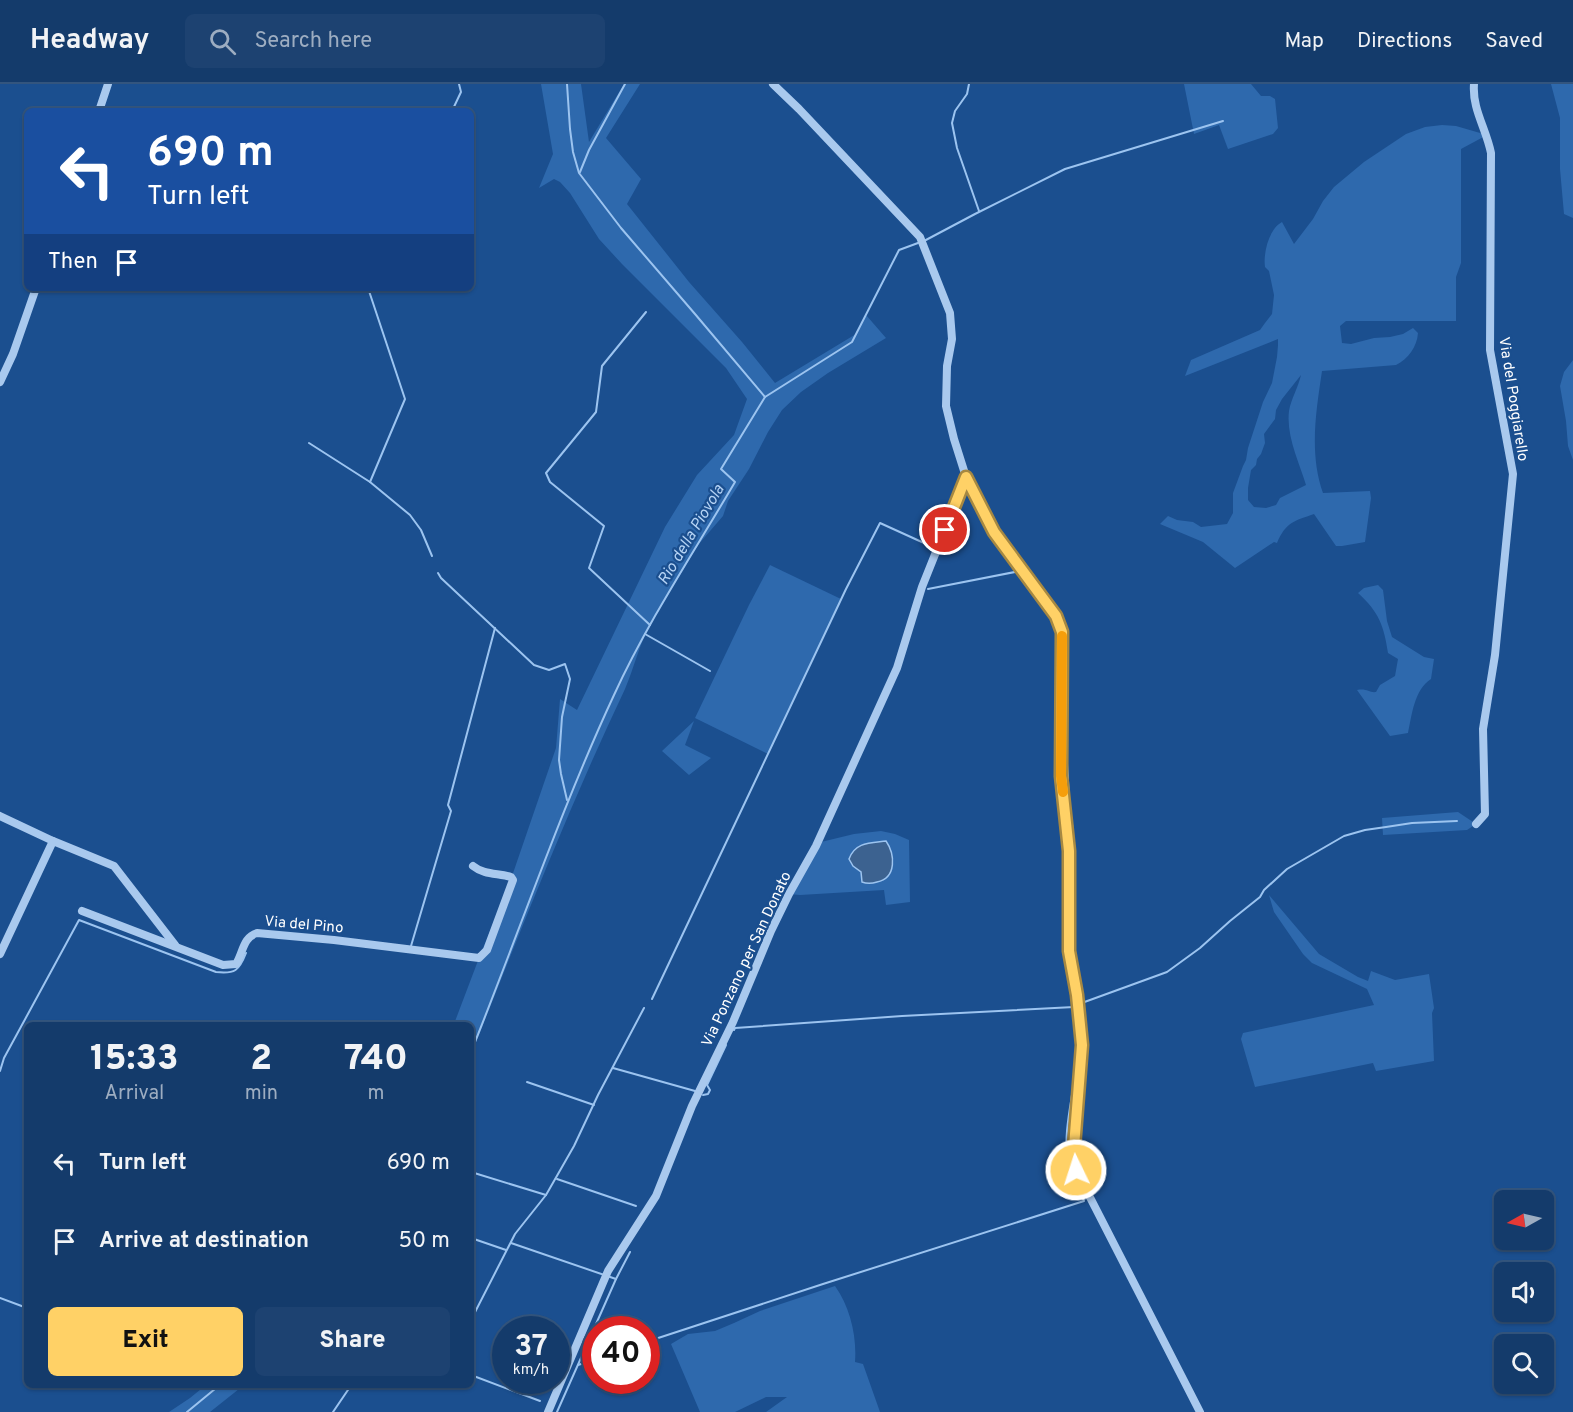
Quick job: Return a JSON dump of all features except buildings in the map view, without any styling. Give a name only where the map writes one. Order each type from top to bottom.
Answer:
[{"type":"street","points":[[100,108],[108,84]]},
{"type":"street","points":[[773,84],[922,242],[950,314],[952,339],[947,366],[946,406],[966,477],[994,532],[1056,616],[1062,632],[1061,776],[1069,851],[1069,951],[1082,1045],[1074,1147],[1076,1170],[1200,1412]]},
{"type":"street","name":"Via del Poggiarello","points":[[1474,84],[1473,96],[1491,153],[1490,350],[1513,474],[1495,655],[1483,729],[1485,814],[1476,824]]},
{"type":"street","points":[[0,382],[13,354],[35,291]]},
{"type":"street","name":"Via Ponzano per San Donato","points":[[548,1412],[606,1275],[656,1196],[692,1106],[733,1022],[773,928],[816,846],[897,668],[922,586],[966,477]]},
{"type":"street","points":[[0,816],[114,866],[179,948]]},
{"type":"street","points":[[0,954],[53,841]]},
{"type":"street","name":"Via del Pino","points":[[82,911],[229,966],[236,964],[248,938],[253,933],[334,940],[479,958],[487,950],[513,880],[505,875],[479,871],[473,866]]},
{"type":"shaded area","points":[[541,84],[581,84],[589,142],[624,84],[640,84],[606,138],[641,179],[627,204],[689,282],[775,383],[856,334],[866,315],[886,338],[828,373],[801,392],[782,410],[728,501],[723,516],[698,545],[650,625],[625,689],[545,871],[474,1048],[474,1022],[455,1022],[510,882],[556,748],[560,699],[577,710],[665,527],[697,475],[734,435],[747,399],[726,368],[599,239],[570,193],[560,182],[554,179],[539,188],[553,154]]},
{"type":"shaded area","points":[[1184,84],[1251,84],[1261,96],[1270,96],[1275,99],[1278,128],[1273,134],[1228,149],[1219,125],[1194,134]]},
{"type":"shaded area","points":[[1551,84],[1573,84],[1573,218],[1564,214],[1560,169],[1560,118]]},
{"type":"shaded area","points":[[1456,126],[1487,135],[1461,149],[1461,263],[1456,277],[1456,321],[1346,321],[1340,326],[1342,343],[1351,344],[1374,338],[1390,337],[1403,334],[1413,328],[1418,333],[1416,343],[1411,352],[1396,365],[1322,371],[1315,432],[1319,478],[1323,493],[1370,491],[1365,542],[1336,546],[1314,514],[1291,523],[1277,543],[1274,542],[1235,568],[1203,542],[1160,524],[1168,516],[1193,522],[1201,527],[1227,524],[1233,513],[1233,493],[1246,460],[1263,402],[1272,383],[1278,339],[1185,376],[1191,360],[1260,330],[1272,314],[1274,295],[1269,271],[1265,267],[1265,255],[1270,236],[1277,225],[1282,222],[1294,244],[1334,187],[1364,162],[1406,134],[1425,127]],"holes":[[[1301,375],[1289,411],[1289,430],[1306,485],[1280,498],[1276,505],[1266,508],[1254,507],[1248,500],[1251,470],[1261,454],[1265,443],[1264,434],[1275,419],[1276,410]]]},
{"type":"shaded area","points":[[1573,360],[1573,460],[1568,446],[1560,386],[1564,372]]},
{"type":"shaded area","points":[[770,565],[841,599],[768,754],[695,718]]},
{"type":"shaded area","points":[[1378,585],[1383,590],[1387,621],[1392,637],[1424,657],[1434,659],[1431,679],[1417,696],[1408,733],[1390,736],[1357,690],[1376,692],[1380,685],[1395,676],[1398,659],[1388,653],[1385,635],[1376,613],[1358,593],[1364,588]]},
{"type":"shaded area","points":[[694,721],[685,745],[711,758],[689,775],[662,751]]},
{"type":"shaded area","points":[[1458,812],[1476,824],[1467,830],[1383,835],[1382,818]]},
{"type":"shaded area","points":[[881,831],[909,840],[910,902],[886,905],[884,890],[789,894],[817,843],[854,834]]},
{"type":"shaded area","points":[[886,841],[891,852],[891,871],[883,880],[869,884],[862,882],[861,872],[853,866],[849,859],[852,853],[864,844]]},
{"type":"shaded area","points":[[1269,895],[1319,954],[1358,977],[1368,981],[1371,971],[1395,980],[1429,974],[1434,1008],[1432,1013],[1434,1061],[1376,1071],[1373,1063],[1255,1087],[1241,1039],[1243,1033],[1374,1005],[1367,989],[1312,963],[1303,954],[1274,912]]},
{"type":"shaded area","points":[[835,1286],[845,1303],[851,1322],[855,1342],[855,1362],[863,1364],[880,1412],[766,1412],[787,1397],[766,1397],[735,1412],[700,1412],[671,1344],[688,1334],[715,1331],[760,1311]]},
{"type":"shaded area","points":[[202,1388],[240,1388],[210,1412],[169,1412]]},
{"type":"waterway","points":[[453,108],[461,92],[459,84]]},
{"type":"waterway","name":"Rio della Piovola","points":[[567,84],[573,152],[579,173],[621,228],[765,397]]},
{"type":"waterway","name":"Rio della Piovola","points":[[580,172],[589,150],[625,84]]},
{"type":"waterway","points":[[969,84],[967,94],[955,111],[952,123],[957,148],[979,211]]},
{"type":"waterway","points":[[924,241],[1065,169],[1223,121]]},
{"type":"waterway","name":"Rio della Piovola","points":[[474,1044],[558,828],[614,695],[656,614],[735,482],[721,469],[765,397],[852,342],[899,250],[918,243]]},
{"type":"waterway","points":[[369,291],[405,399],[370,482]]},
{"type":"waterway","points":[[646,312],[602,366],[596,412],[546,473],[550,482],[604,526],[589,568],[650,625]]},
{"type":"waterway","points":[[309,443],[370,482],[410,515],[421,530],[432,556]]},
{"type":"waterway","points":[[652,999],[846,589],[880,523],[935,548]]},
{"type":"waterway","points":[[928,589],[1020,571]]},
{"type":"waterway","points":[[438,573],[534,665],[549,670],[565,664],[570,679],[562,717],[559,760],[567,800]]},
{"type":"waterway","points":[[411,946],[451,811],[448,805],[495,628]]},
{"type":"waterway","points":[[645,634],[710,671]]},
{"type":"waterway","points":[[1065,723],[1068,693],[1066,666]]},
{"type":"waterway","points":[[1065,729],[1069,798]]},
{"type":"waterway","points":[[1070,809],[1072,847]]},
{"type":"waterway","points":[[1079,1004],[1167,972],[1200,948],[1260,897],[1264,890],[1287,869],[1344,836],[1365,830],[1412,823],[1457,821]]},
{"type":"waterway","points":[[0,1071],[4,1058],[79,920],[216,972],[236,970],[246,953]]},
{"type":"waterway","points":[[734,1030],[735,1028],[902,1016],[1074,1007]]},
{"type":"waterway","points":[[474,1314],[515,1234],[546,1195],[574,1146],[644,1008]]},
{"type":"waterway","points":[[703,1095],[708,1094],[710,1090],[707,1085],[726,1045]]},
{"type":"waterway","points":[[613,1068],[695,1091]]},
{"type":"waterway","points":[[527,1082],[594,1105]]},
{"type":"waterway","points":[[660,1337],[1084,1201],[1070,1171],[1066,1142],[1074,1082]]},
{"type":"waterway","points":[[474,1173],[546,1195]]},
{"type":"waterway","points":[[557,1179],[636,1206]]},
{"type":"waterway","points":[[474,1239],[506,1250]]},
{"type":"waterway","points":[[511,1243],[616,1279]]},
{"type":"waterway","points":[[557,1412],[630,1252]]},
{"type":"waterway","points":[[0,1298],[24,1307]]},
{"type":"waterway","points":[[578,1365],[582,1364]]},
{"type":"waterway","points":[[474,1376],[540,1401]]},
{"type":"waterway","name":"Rio della Piovola","points":[[187,1412],[216,1388]]},
{"type":"waterway","points":[[333,1412],[349,1388]]},
{"type":"slow traffic","points":[[1062,636],[1061,776],[1063,792]]},
{"type":"route","points":[[945,530],[966,477],[994,532],[1056,616],[1062,632],[1061,776],[1069,851],[1069,951],[1077,995],[1082,1045],[1074,1147],[1076,1170]]}]
